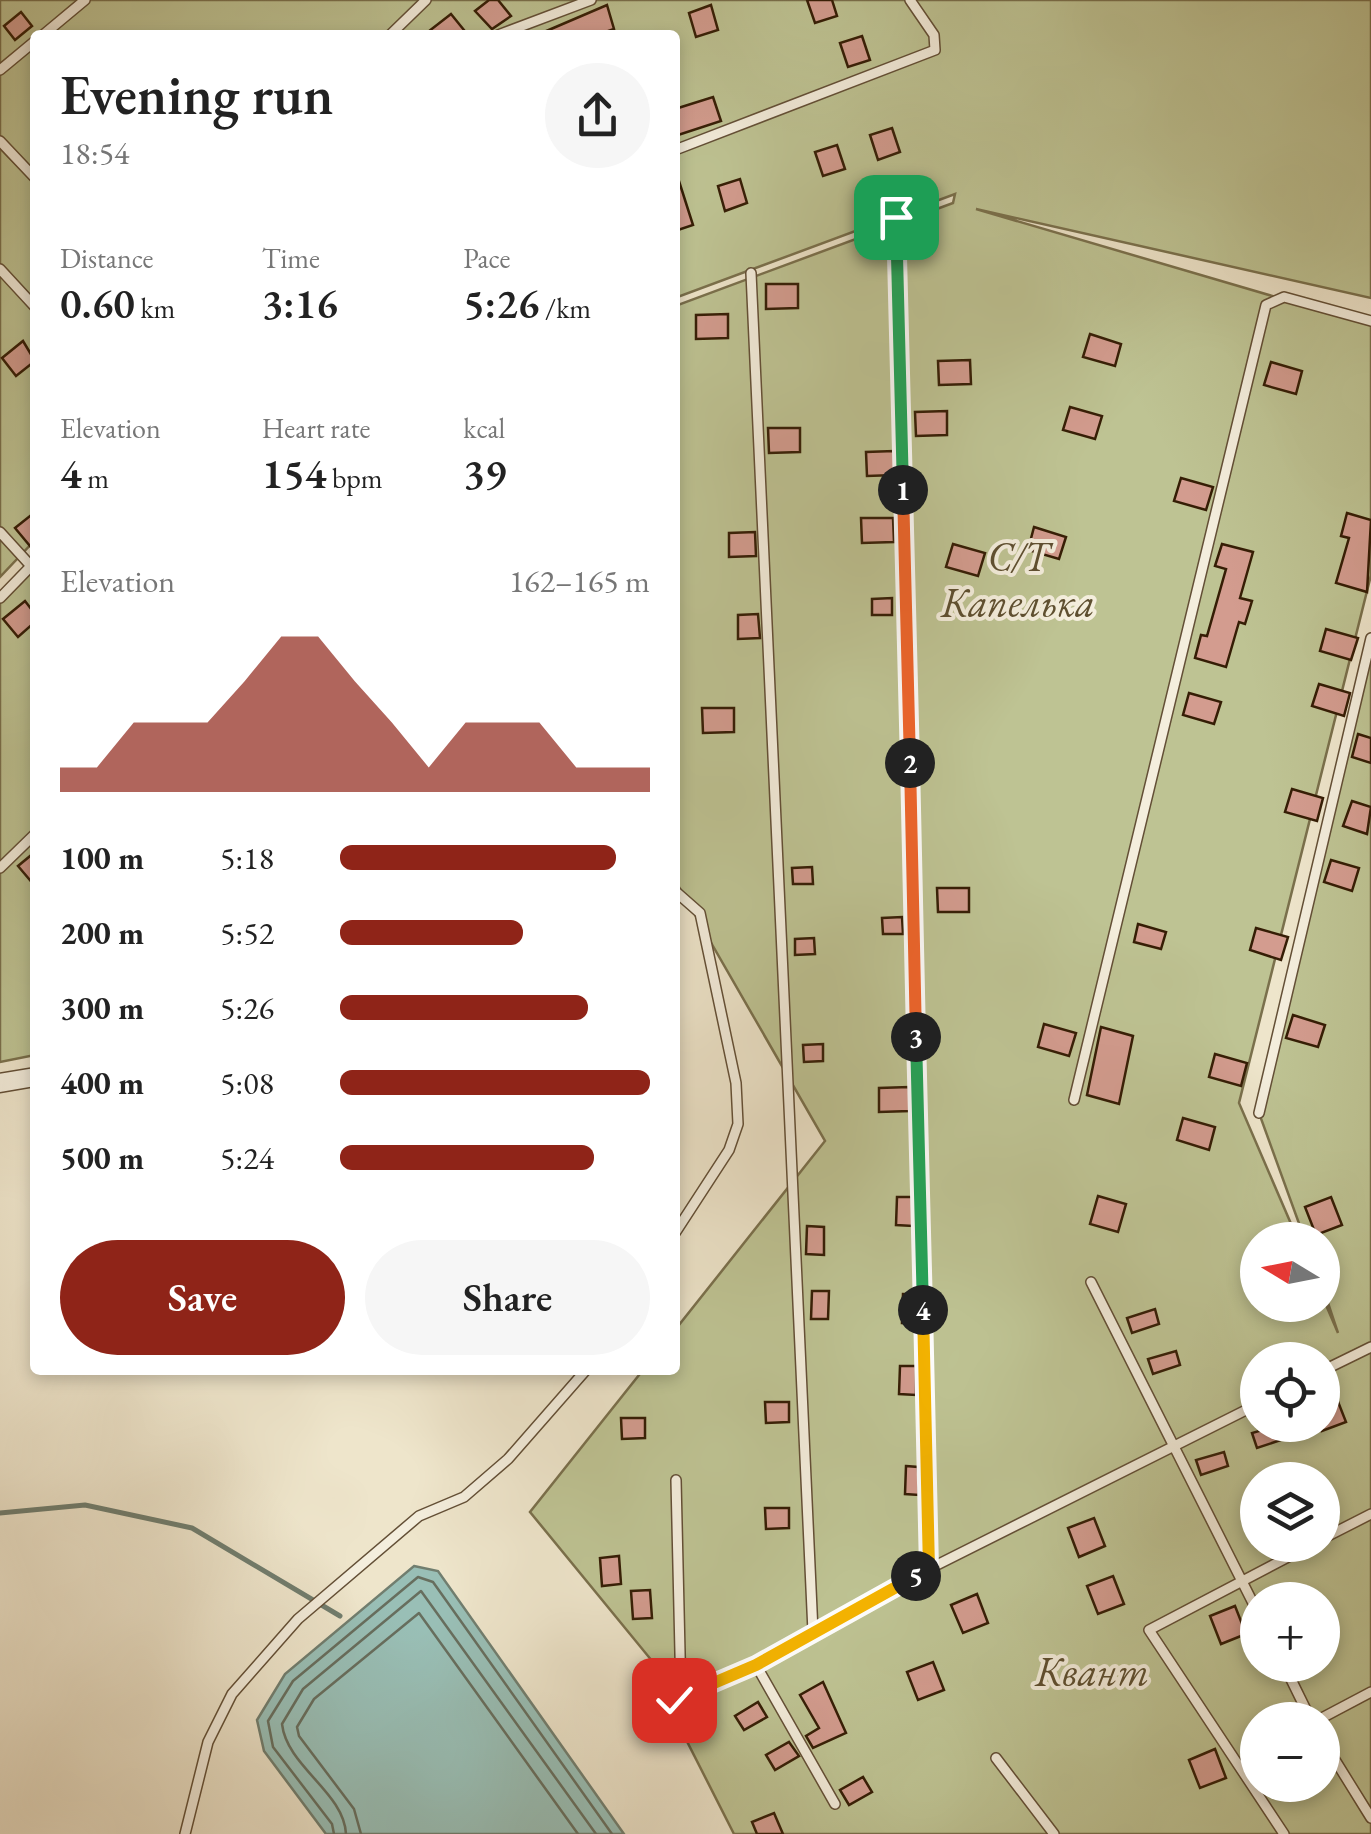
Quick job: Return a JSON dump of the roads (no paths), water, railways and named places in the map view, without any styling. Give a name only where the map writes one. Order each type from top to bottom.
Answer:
[{"type":"street","points":[[0,1083],[30,1077]]},
{"type":"lane","points":[[49,30],[85,0]]},
{"type":"lane","points":[[395,30],[426,0]]},
{"type":"lane","points":[[511,30],[591,0]]},
{"type":"lane","points":[[680,148],[935,50],[934,35],[910,0]]},
{"type":"lane","points":[[0,70],[30,46]]},
{"type":"lane","points":[[0,141],[30,173]]},
{"type":"lane","points":[[896,217],[929,1569]]},
{"type":"lane","points":[[0,270],[30,302]]},
{"type":"lane","points":[[751,273],[812,1632]]},
{"type":"lane","points":[[1074,1100],[1266,305],[1284,298],[1371,320]]},
{"type":"lane","points":[[0,532],[30,561]]},
{"type":"lane","points":[[0,598],[30,567]]},
{"type":"lane","points":[[1259,1113],[1371,638]]},
{"type":"lane","points":[[0,868],[30,839]]},
{"type":"lane","points":[[680,896],[700,913],[736,1083],[738,1124],[729,1150],[680,1225]]},
{"type":"lane","points":[[1092,1282],[1242,1581]]},
{"type":"lane","points":[[1340,1362],[1371,1346]]},
{"type":"lane","points":[[185,1834],[208,1742],[232,1694],[298,1618],[419,1516],[464,1497],[508,1459],[582,1375]]},
{"type":"lane","points":[[667,1702],[756,1665],[929,1569],[1240,1413]]},
{"type":"lane","points":[[676,1480],[681,1696]]},
{"type":"lane","points":[[1340,1530],[1371,1514]]},
{"type":"lane","points":[[1278,1562],[1149,1630],[1284,1834]]},
{"type":"lane","points":[[756,1665],[835,1804]]},
{"type":"lane","points":[[1340,1707],[1371,1692]]},
{"type":"lane","points":[[996,1758],[1054,1834]]},
{"type":"lane","points":[[1340,1768],[1371,1818]]},
{"type":"water","points":[[414,1566],[438,1571],[624,1834],[326,1834],[264,1751],[257,1720],[285,1674]]},
{"type":"waterway","points":[[0,1513],[85,1505],[192,1528],[340,1616]]},
{"type":"park label","name":"С/Т Капелька","points":[[1018,579]]},
{"type":"park label","name":"Квант","points":[[1092,1671]]}]
